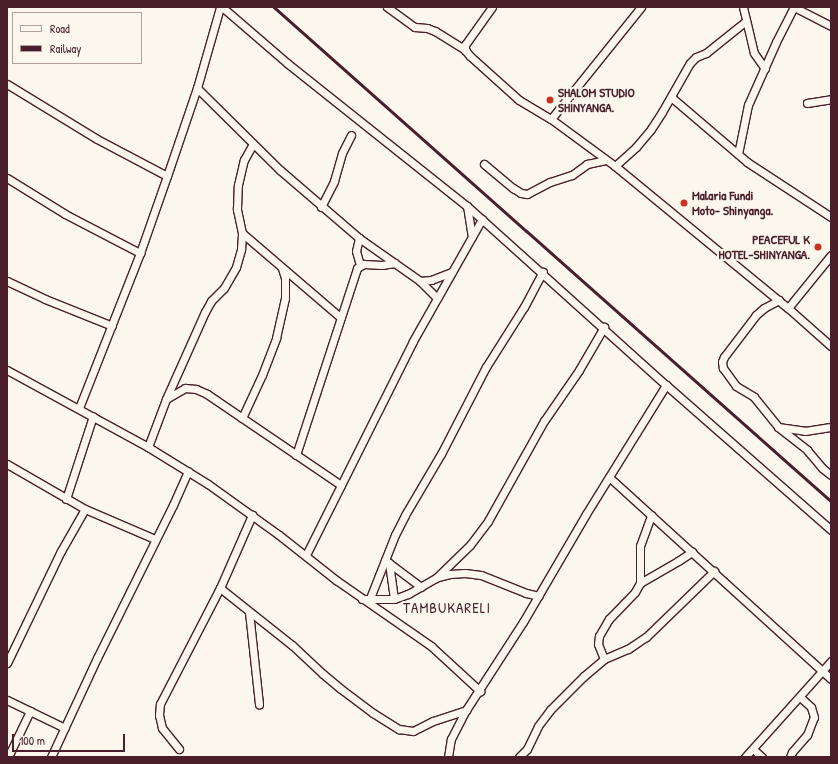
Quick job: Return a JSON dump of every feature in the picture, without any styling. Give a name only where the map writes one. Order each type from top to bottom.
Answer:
[{"type":"street","points":[[79,408],[140,253],[197,88],[221,7],[287,62],[467,206],[543,272],[666,386],[831,530]]},
{"type":"street","points":[[387,7],[415,27],[427,28],[435,31],[465,50],[513,95],[551,119],[615,166],[779,300],[831,346]]},
{"type":"street","points":[[465,50],[465,45],[492,7]]},
{"type":"street","points":[[551,119],[641,7]]},
{"type":"street","points":[[743,7],[754,53],[765,69]]},
{"type":"street","points":[[738,154],[748,105],[776,42],[794,7],[807,10],[831,26]]},
{"type":"street","points":[[615,166],[636,147],[662,112],[690,63],[696,57],[706,53],[746,21]]},
{"type":"street","points":[[7,84],[97,139],[167,176]]},
{"type":"street","points":[[197,88],[253,144],[321,207],[359,238],[420,281],[437,298]]},
{"type":"street","points":[[671,97],[760,172],[831,216]]},
{"type":"street","points":[[807,103],[831,99]]},
{"type":"street","points":[[321,207],[334,181],[341,157],[351,135]]},
{"type":"street","points":[[148,447],[166,399],[211,301],[224,288],[236,267],[241,249],[242,233],[237,209],[237,194],[241,168],[253,144]]},
{"type":"street","points":[[484,164],[513,188],[527,194],[550,182],[572,174],[587,164],[606,160]]},
{"type":"street","points":[[7,178],[65,214],[140,253]]},
{"type":"street","points":[[467,206],[472,239]]},
{"type":"street","points":[[306,555],[388,388],[482,219]]},
{"type":"street","points":[[242,233],[341,318]]},
{"type":"street","points":[[359,238],[356,252],[360,265]]},
{"type":"street","points":[[788,308],[831,256]]},
{"type":"street","points":[[296,455],[355,273],[360,265],[367,263],[382,265],[395,263]]},
{"type":"street","points":[[242,418],[262,375],[276,338],[286,293],[285,278],[282,268]]},
{"type":"street","points":[[420,281],[431,280],[452,272]]},
{"type":"street","points":[[370,598],[387,561],[395,535],[411,502],[444,448],[486,367],[524,307],[543,272]]},
{"type":"street","points":[[7,281],[45,299],[112,326]]},
{"type":"street","points":[[779,300],[764,308],[756,315],[722,362],[723,368],[736,386],[754,397],[778,427],[807,450],[822,468],[831,475]]},
{"type":"street","points":[[362,598],[394,599],[408,594],[436,578],[470,545],[488,521],[544,422],[579,370],[604,328]]},
{"type":"street","points":[[7,370],[79,408],[188,471],[252,515],[362,598],[431,646],[480,691]]},
{"type":"street","points":[[448,757],[451,739],[466,710],[480,691],[539,596],[609,476],[638,433],[666,386]]},
{"type":"street","points":[[166,399],[185,388],[196,389],[208,394],[341,485]]},
{"type":"street","points":[[66,499],[93,416]]},
{"type":"street","points":[[778,427],[805,431],[829,427]]},
{"type":"street","points":[[7,464],[85,509],[155,539]]},
{"type":"street","points":[[51,757],[97,658],[188,471]]},
{"type":"street","points":[[609,476],[831,679]]},
{"type":"street","points":[[7,663],[61,551],[85,509]]},
{"type":"street","points":[[179,749],[162,728],[159,709],[220,588],[252,515]]},
{"type":"street","points":[[604,660],[598,644],[599,636],[609,619],[635,592],[640,583],[640,546],[651,515]]},
{"type":"street","points":[[640,583],[678,562],[692,552]]},
{"type":"street","points":[[387,561],[421,587]]},
{"type":"street","points":[[387,561],[394,599]]},
{"type":"street","points":[[519,757],[527,749],[538,726],[550,710],[604,660],[628,649],[646,637],[714,571]]},
{"type":"street","points":[[436,578],[450,574],[465,573],[481,575],[526,593],[539,596]]},
{"type":"street","points":[[220,588],[292,644],[341,689],[373,713],[399,729],[413,731],[434,721],[466,710]]},
{"type":"street","points":[[249,612],[259,704]]},
{"type":"street","points":[[745,757],[831,661]]},
{"type":"street","points":[[790,757],[792,752],[807,735],[814,717],[811,707],[800,697]]},
{"type":"street","points":[[7,700],[65,728]]},
{"type":"street","points":[[8,757],[30,711]]},
{"type":"street","points":[[753,749],[762,757]]},
{"type":"railway","points":[[274,7],[831,501]]},
{"type":"place","name":"SHALOM STUDIO SHINYANGA.","points":[[550,100]]},
{"type":"place","name":"Malaria Fundi Moto- Shinyanga.","points":[[684,203]]},
{"type":"place","name":"PEACEFUL K HOTEL-SHINYANGA.","points":[[818,247]]},
{"type":"district","name":"TAMBUKARELI","points":[[447,608]]}]
